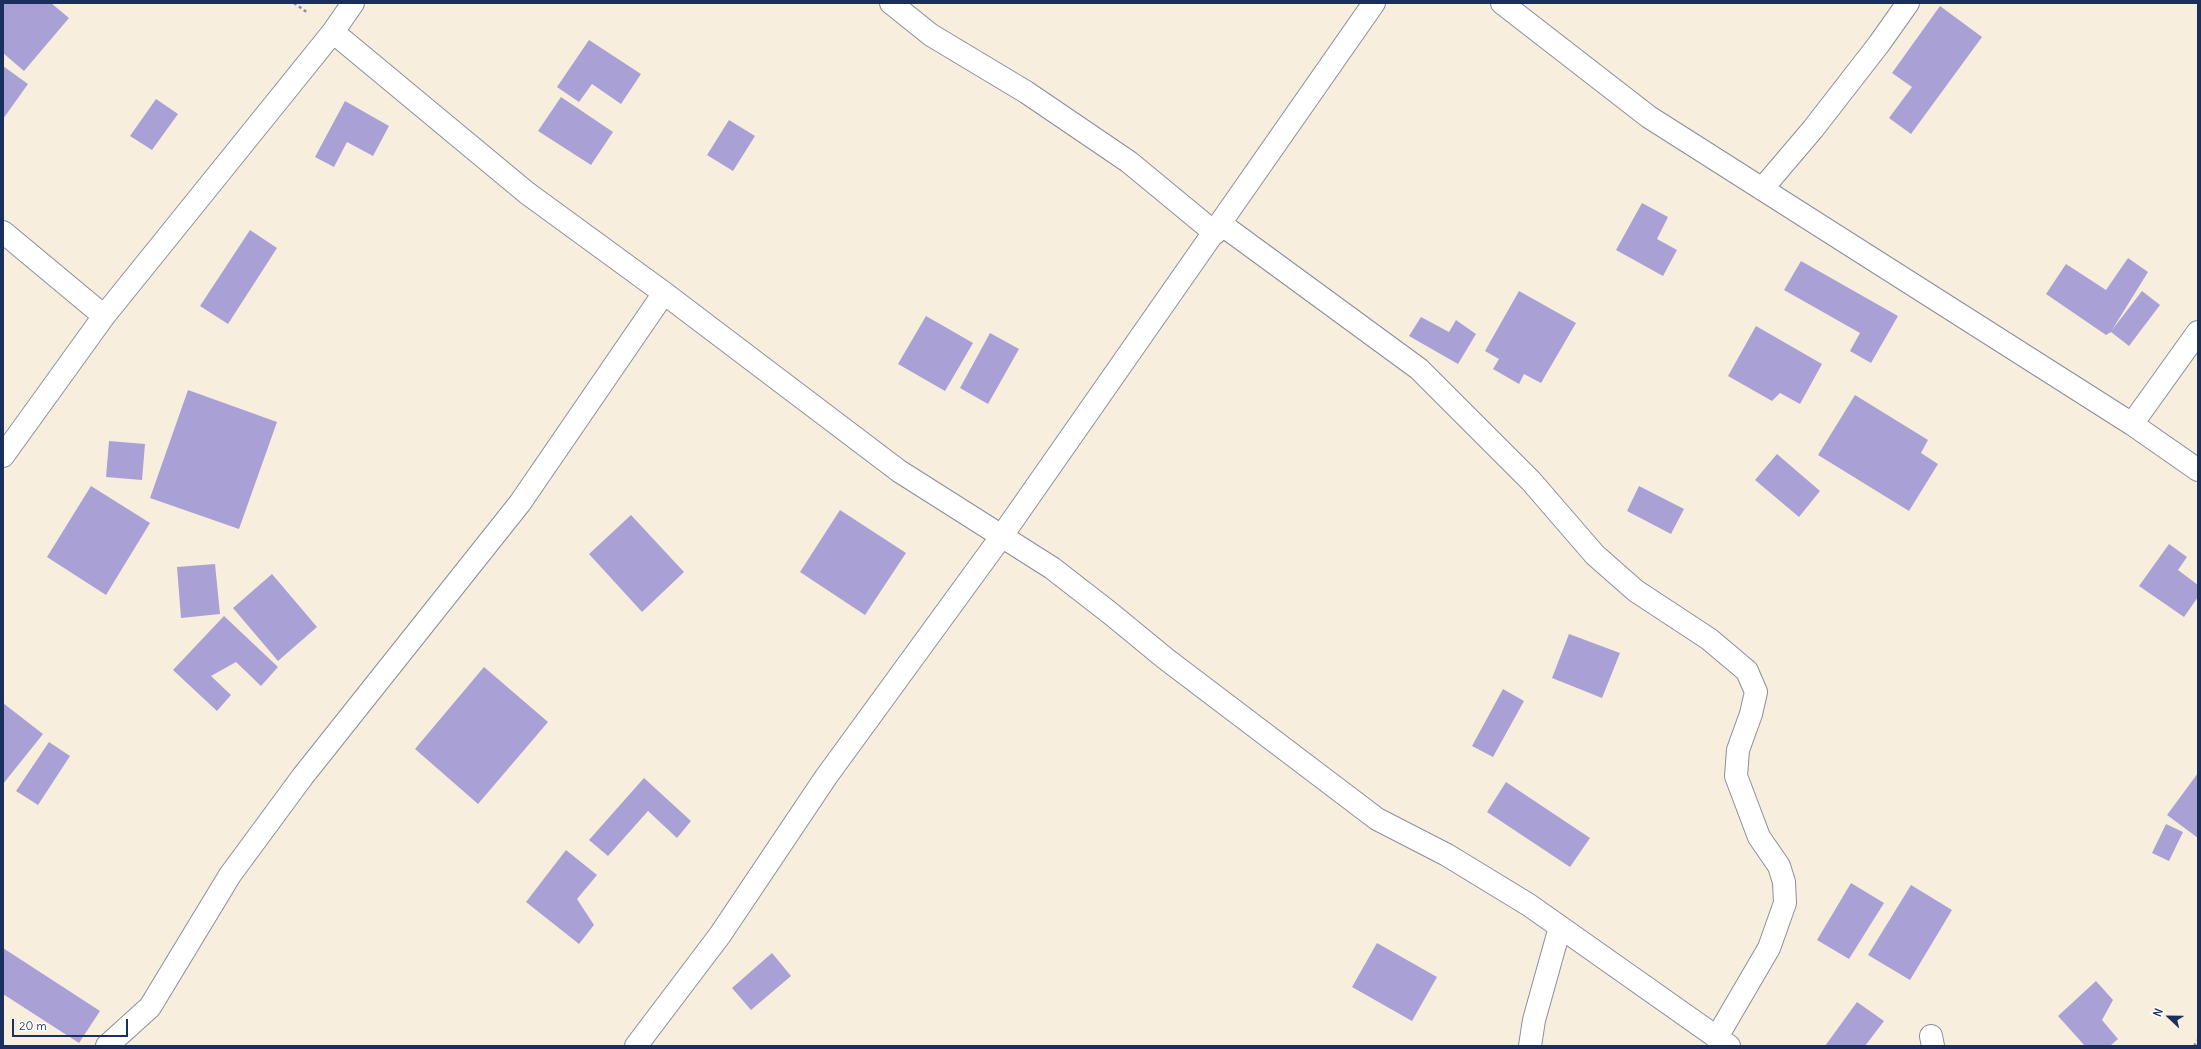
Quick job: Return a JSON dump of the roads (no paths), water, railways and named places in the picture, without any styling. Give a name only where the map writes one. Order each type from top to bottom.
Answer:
[{"type":"street","points":[[3,456],[104,316],[333,32],[353,3]]},
{"type":"street","points":[[333,32],[528,192],[899,471],[1052,568],[1166,659],[1377,819],[1447,855],[1529,905],[1723,1042],[1769,948],[1785,903],[1784,882],[1779,866],[1759,837],[1736,776],[1738,750],[1751,714],[1756,692],[1747,671],[1709,639],[1636,591],[1595,555],[1531,481],[1419,369],[1218,229],[1129,162],[1026,92],[931,35],[891,3]]},
{"type":"street","points":[[636,1046],[720,935],[826,777],[1001,537],[1218,229],[1374,3]]},
{"type":"street","points":[[1502,3],[1649,117],[2132,424],[2198,470]]},
{"type":"street","points":[[1762,189],[1812,129],[1879,44],[1908,3]]},
{"type":"street","points":[[3,232],[104,316]]},
{"type":"street","points":[[108,1046],[150,1007],[230,875],[303,776],[520,503],[664,293]]},
{"type":"street","points":[[2132,424],[2198,332]]},
{"type":"street","points":[[1530,1046],[1534,1020],[1560,927]]}]
